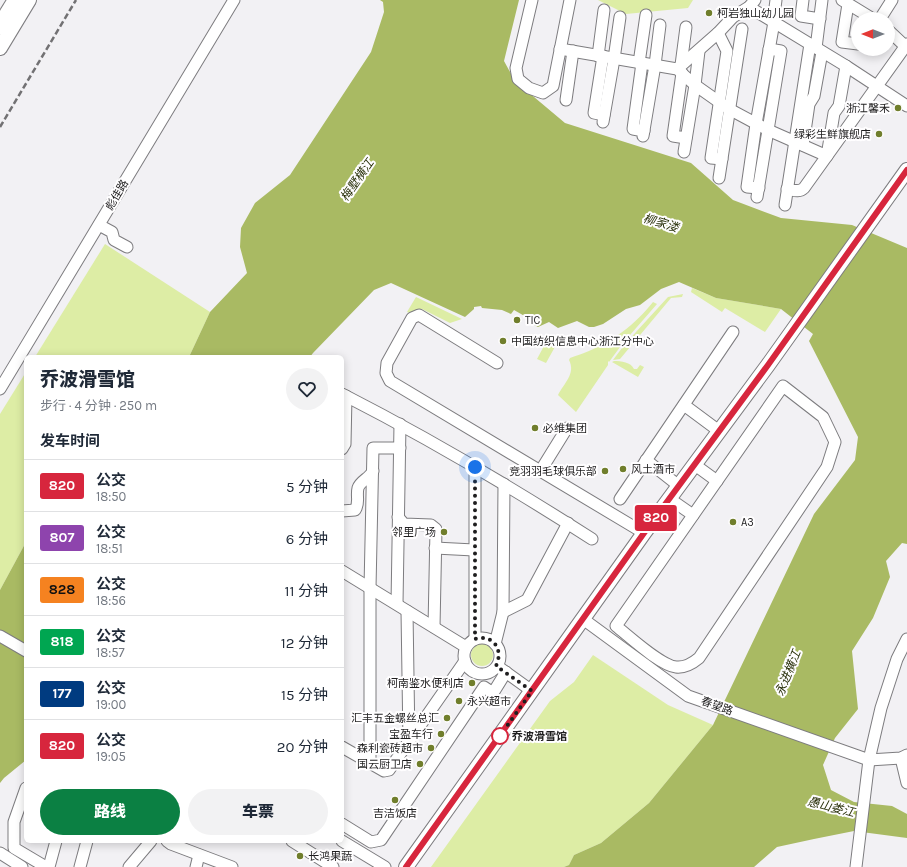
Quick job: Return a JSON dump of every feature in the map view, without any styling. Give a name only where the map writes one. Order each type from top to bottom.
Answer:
[{"type":"highway","points":[[0,26],[16,0]]},
{"type":"main road","points":[[0,48],[29,0]]},
{"type":"main road","points":[[406,867],[644,533],[768,365],[904,174]]},
{"type":"street","name":"彪佳路","points":[[0,389],[234,0]]},
{"type":"street","points":[[532,0],[516,68],[518,79],[529,88],[543,93],[553,86],[570,0]]},
{"type":"street","points":[[769,49],[781,51],[758,193],[747,187],[776,0]]},
{"type":"street","points":[[803,0],[801,16],[820,19]]},
{"type":"street","points":[[785,205],[787,189],[798,143],[809,104],[814,96],[816,48],[822,0]]},
{"type":"street","points":[[884,12],[892,0]]},
{"type":"street","points":[[851,43],[842,42],[851,3],[862,12]]},
{"type":"street","points":[[680,69],[718,34],[733,17],[752,4],[816,48],[907,106]]},
{"type":"street","points":[[604,10],[604,118]]},
{"type":"street","points":[[646,15],[633,129],[643,133],[655,65],[660,25]]},
{"type":"street","points":[[605,57],[620,17]]},
{"type":"street","points":[[686,27],[673,136],[686,138]]},
{"type":"street","points":[[719,178],[722,160],[724,106],[732,52],[742,29]]},
{"type":"street","points":[[718,34],[732,52]]},
{"type":"street","points":[[787,189],[802,191],[906,45],[895,36]]},
{"type":"street","points":[[560,49],[680,69],[695,84],[724,106],[768,130],[827,156]]},
{"type":"street","points":[[566,100],[573,51]]},
{"type":"street","points":[[684,152],[699,51]]},
{"type":"street","points":[[827,156],[834,113],[839,106],[846,66]]},
{"type":"street","points":[[99,224],[112,232],[114,240],[127,247]]},
{"type":"street","points":[[497,363],[419,315],[412,318],[387,363],[386,372],[390,381],[644,533]]},
{"type":"street","points":[[620,499],[734,332]]},
{"type":"street","points":[[783,386],[823,418],[834,442],[827,466],[699,658],[691,664],[677,668],[662,662],[616,626],[693,515],[783,386]]},
{"type":"street","points":[[344,446],[344,395],[400,424],[475,467],[592,538]]},
{"type":"street","points":[[684,405],[719,431]]},
{"type":"street","points":[[397,604],[400,424]]},
{"type":"street","points":[[541,470],[567,428]]},
{"type":"street","points":[[370,763],[370,588],[373,448],[400,448]]},
{"type":"street","points":[[646,460],[679,486]]},
{"type":"street","points":[[695,465],[717,481]]},
{"type":"street","points":[[471,643],[475,467]]},
{"type":"street","points":[[344,511],[355,510],[358,507],[358,488],[373,471]]},
{"type":"street","points":[[496,644],[486,638],[471,643],[464,651],[465,661],[468,666],[477,672],[488,672],[496,666],[500,655],[496,644],[503,612],[504,484]]},
{"type":"street","points":[[670,499],[693,515]]},
{"type":"street","points":[[398,517],[404,524],[431,525],[436,529],[434,627]]},
{"type":"street","points":[[503,612],[527,600],[568,523]]},
{"type":"street","points":[[435,548],[474,550]]},
{"type":"street","points":[[344,572],[434,627],[471,643]]},
{"type":"street","points":[[407,611],[409,742]]},
{"type":"street","name":"春望路","points":[[583,619],[688,696],[869,760]]},
{"type":"street","points":[[0,636],[24,650]]},
{"type":"street","points":[[856,867],[869,760],[881,708],[898,659],[907,639]]},
{"type":"street","points":[[344,748],[384,771],[389,770],[465,661]]},
{"type":"street","points":[[496,666],[532,691]]},
{"type":"street","points":[[344,825],[371,842],[380,840],[484,687],[492,693],[506,672]]},
{"type":"street","points":[[869,760],[904,756],[907,783]]},
{"type":"street","points":[[24,794],[14,822],[14,848],[46,867]]},
{"type":"street","points":[[344,842],[385,867]]},
{"type":"street","points":[[49,867],[55,843]]},
{"type":"street","points":[[80,867],[86,843]]},
{"type":"street","points":[[129,867],[149,843]]},
{"type":"street","points":[[172,843],[199,855],[210,863],[225,866]]},
{"type":"street","points":[[295,843],[333,867]]},
{"type":"street","points":[[0,852],[21,867]]},
{"type":"street","points":[[196,867],[199,855]]},
{"type":"shaded area","points":[[598,0],[693,0],[688,8],[626,14]]},
{"type":"shaded area","points":[[105,244],[210,312],[190,355],[36,355]]},
{"type":"shaded area","points":[[692,288],[716,298],[781,309],[765,332],[725,308],[722,312],[691,292]]},
{"type":"shaded area","points":[[683,294],[682,297],[671,298],[620,359],[613,360],[625,344],[668,297]]},
{"type":"shaded area","points":[[416,297],[462,319],[450,323],[422,309],[417,309],[412,314],[407,312]]},
{"type":"shaded area","points":[[653,302],[657,304],[623,343],[609,362],[608,361],[608,365],[576,412],[558,395],[570,374],[570,358],[604,344],[622,332],[639,318]]},
{"type":"shaded area","points":[[537,337],[540,340],[554,342],[556,345],[546,363],[537,359],[544,346],[535,342]]},
{"type":"shaded area","points":[[612,362],[628,363],[634,369],[637,369],[640,365],[644,367],[638,377]]},
{"type":"shaded area","points":[[24,375],[24,546],[0,590],[0,414]]},
{"type":"shaded area","points":[[482,644],[490,647],[493,655],[490,663],[482,666],[474,663],[471,655],[474,647]]},
{"type":"shaded area","points":[[593,655],[668,705],[713,725],[649,803],[601,843],[574,855],[569,865],[564,867],[431,867],[550,701],[574,682]]},
{"type":"water","points":[[380,0],[519,0],[504,61],[515,81],[565,123],[691,163],[733,200],[781,218],[852,225],[907,248],[907,544],[902,543],[886,561],[890,577],[873,618],[852,651],[858,709],[835,738],[823,765],[831,790],[854,802],[892,806],[907,814],[907,838],[854,831],[777,847],[754,867],[564,867],[569,865],[574,855],[601,843],[649,803],[713,725],[814,514],[855,460],[858,437],[809,341],[813,334],[781,309],[716,298],[679,282],[661,289],[640,305],[626,309],[603,324],[594,327],[589,327],[577,321],[558,328],[549,322],[538,327],[527,321],[528,318],[514,310],[511,314],[502,310],[482,308],[481,306],[474,307],[474,309],[465,317],[391,283],[374,290],[312,355],[190,355],[210,312],[247,273],[240,247],[241,228],[255,203],[290,175],[371,52],[384,12],[383,2]]},
{"type":"water","points":[[24,546],[24,762],[0,783],[0,590]]},
{"type":"railway","points":[[0,127],[76,0]]},
{"type":"bus line","name":"820","points":[[406,867],[644,533],[768,365],[907,170]]},
{"type":"place","name":"柯岩独山幼儿园","points":[[709,13]]},
{"type":"place","name":"浙江馨禾","points":[[898,108]]},
{"type":"place","name":"绿彩生鲜旗舰店","points":[[879,134]]},
{"type":"place","name":"TIC","points":[[517,320]]},
{"type":"place","name":"中国纺织信息中心浙江分中心","points":[[503,341]]},
{"type":"place","name":"必维集团","points":[[535,428]]},
{"type":"place","name":"风土酒市","points":[[623,469]]},
{"type":"place","name":"竞羽羽毛球俱乐部","points":[[605,471]]},
{"type":"place","name":"A3","points":[[733,522]]},
{"type":"place","name":"邻里广场","points":[[444,532]]},
{"type":"place","name":"柯南鉴水便利店","points":[[472,683]]},
{"type":"place","name":"永兴超市","points":[[459,701]]},
{"type":"place","name":"汇丰五金螺丝总汇","points":[[447,718]]},
{"type":"place","name":"宝盈车行","points":[[441,734]]},
{"type":"place","name":"乔波滑雪馆","points":[[500,736]]},
{"type":"place","name":"森利瓷砖超市","points":[[431,748]]},
{"type":"place","name":"国云厨卫店","points":[[420,764]]},
{"type":"place","name":"吉洁饭店","points":[[395,800]]},
{"type":"place","name":"长鸿果蔬","points":[[300,856]]},
{"type":"route","points":[[475,467],[475,639],[486,638],[496,644],[500,655],[496,666],[532,691],[497,740],[500,736]]},
{"type":"water label","name":"梅墅横江","points":[[357,180]]},
{"type":"water label","name":"柳家溇","points":[[661,223]]},
{"type":"water label","name":"永进横江","points":[[788,673]]},
{"type":"water label","name":"愚山娄江","points":[[831,807]]}]
